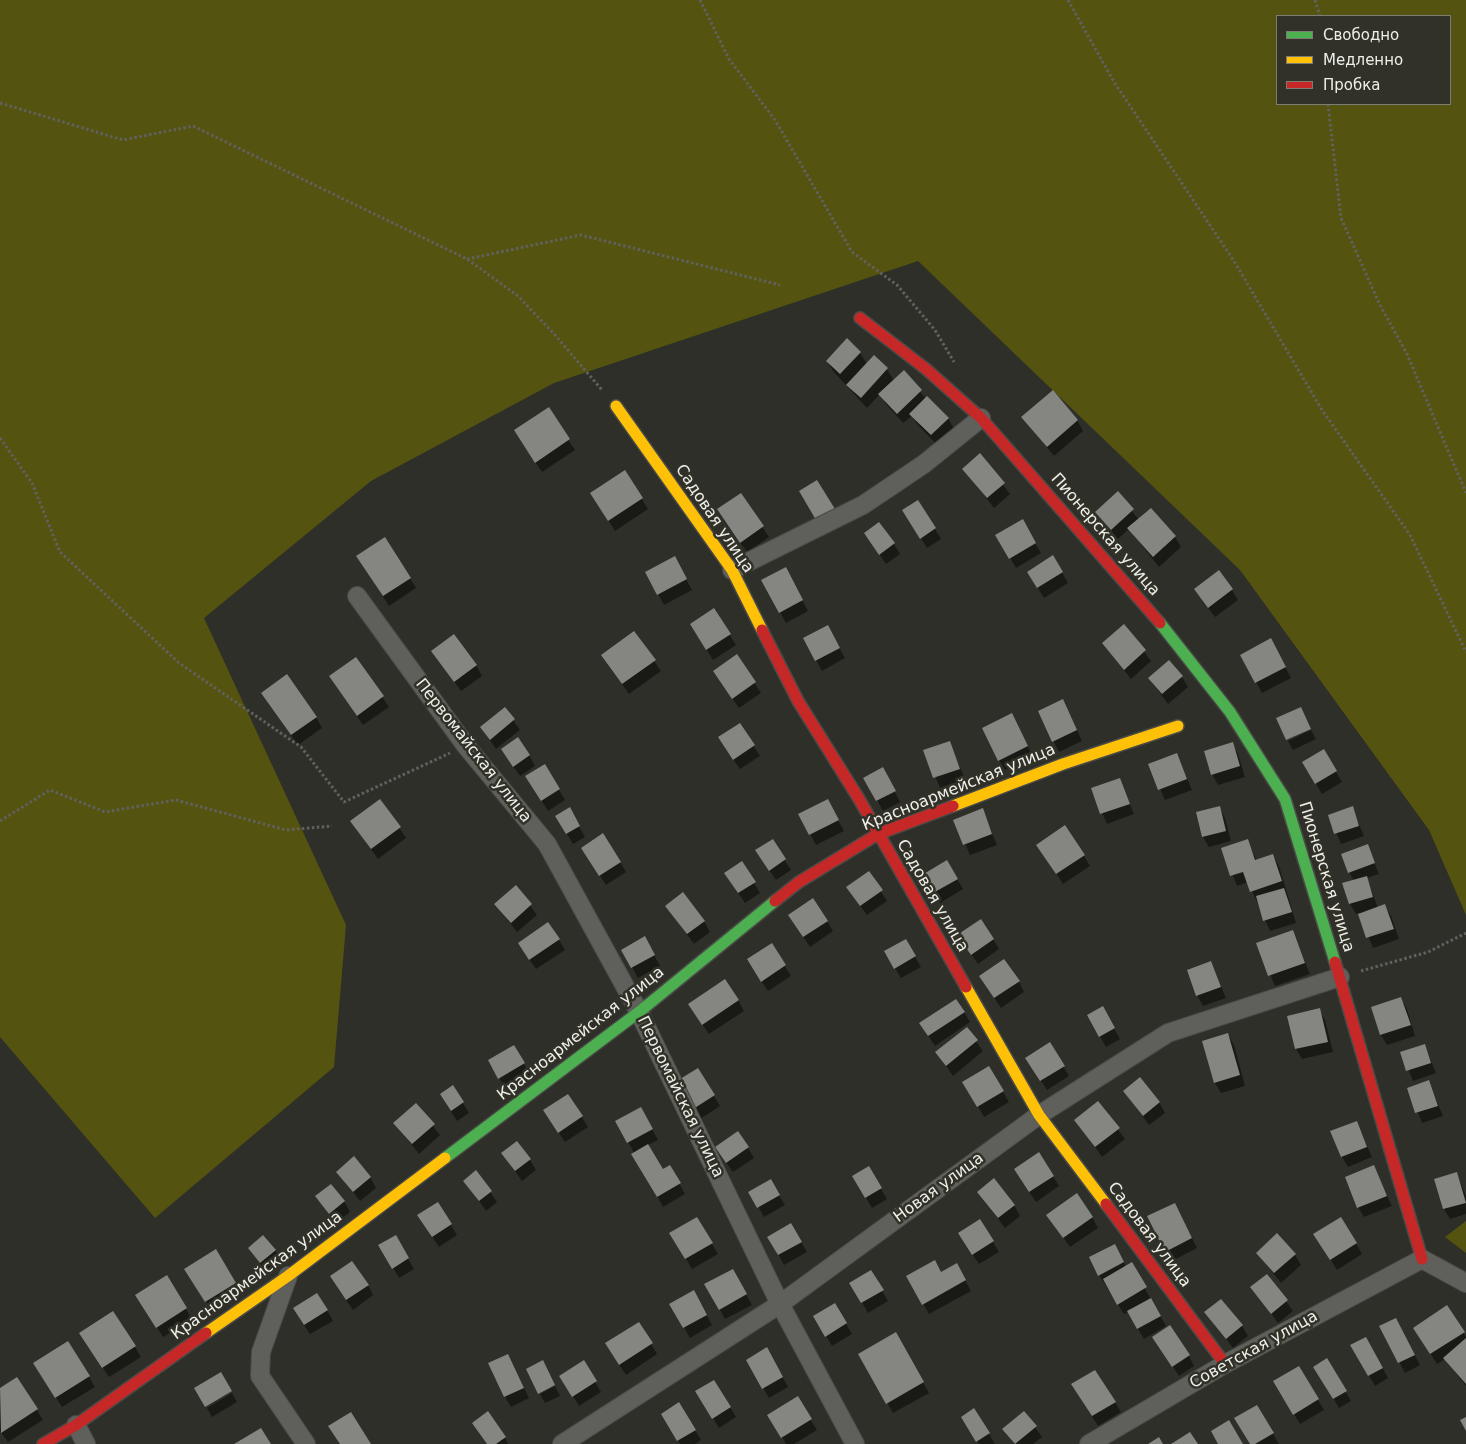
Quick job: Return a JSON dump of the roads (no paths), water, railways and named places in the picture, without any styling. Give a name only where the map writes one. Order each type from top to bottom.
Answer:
[{"type":"street","name":"Пионерская улица","points":[[860,318],[926,369],[981,418],[1162,625],[1230,712],[1284,800],[1340,977],[1422,1259]]},
{"type":"street","name":"Садовая улица","points":[[616,406],[732,570],[798,701],[878,834],[1039,1115],[1225,1364]]},
{"type":"street","points":[[732,570],[863,505],[924,464],[981,418]]},
{"type":"street","name":"Первомайская улица","points":[[357,596],[466,746],[547,844],[639,1012],[780,1304],[855,1444]]},
{"type":"street","name":"Красноармейская улица","points":[[43,1444],[76,1425],[288,1276],[639,1012],[799,882],[878,834],[1063,764],[1178,726]]},
{"type":"street","name":"Новая улица","points":[[562,1444],[780,1304],[1039,1115],[1168,1033],[1340,977]]},
{"type":"street","points":[[1422,1259],[1466,1283]]},
{"type":"street","name":"Советская улица","points":[[1089,1444],[1225,1364],[1422,1259]]},
{"type":"street","points":[[288,1276],[261,1352],[260,1376],[306,1444]]},
{"type":"street","points":[[76,1425],[86,1444]]}]
